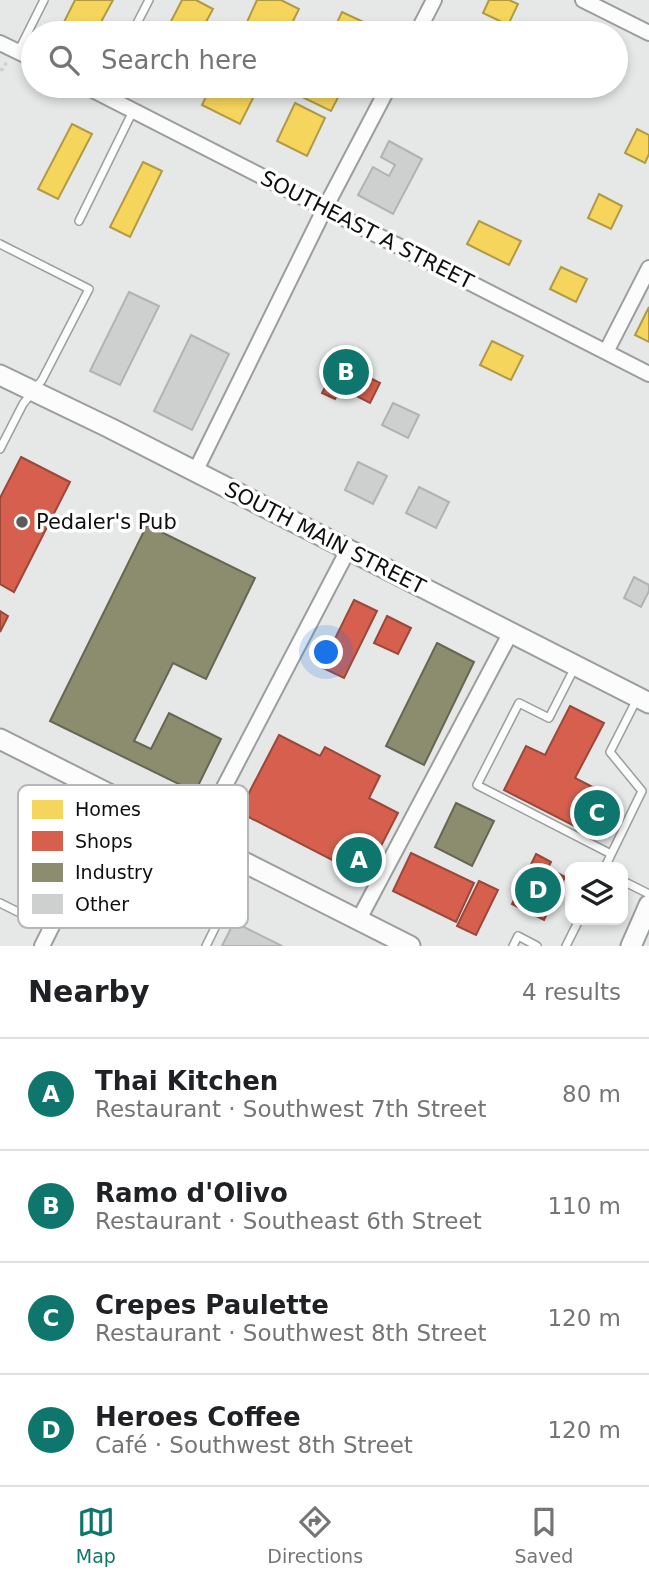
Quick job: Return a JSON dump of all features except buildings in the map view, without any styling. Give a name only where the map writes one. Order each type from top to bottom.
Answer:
[{"type":"street","points":[[424,21],[435,0]]},
{"type":"street","points":[[583,0],[625,21]]},
{"type":"street","points":[[628,22],[649,33]]},
{"type":"street","points":[[0,43],[21,54]]},
{"type":"street","name":"SOUTHEAST A STREET","points":[[115,98],[134,111],[649,374]]},
{"type":"street","points":[[195,472],[325,208],[383,98]]},
{"type":"street","points":[[606,352],[649,268]]},
{"type":"street","name":"SOUTH MAIN STREET","points":[[0,375],[110,428],[643,701]]},
{"type":"street","points":[[225,785],[348,550]]},
{"type":"street","points":[[358,921],[511,632]]},
{"type":"street","points":[[0,739],[90,785]]},
{"type":"street","points":[[248,865],[358,921],[381,940],[410,946]]},
{"type":"street","points":[[632,946],[649,905]]},
{"type":"street","points":[[41,946],[50,928]]},
{"type":"lane","points":[[34,21],[44,0]]},
{"type":"lane","points":[[138,21],[149,0]]},
{"type":"lane","points":[[18,52],[21,46]]},
{"type":"lane","points":[[79,221],[134,111]]},
{"type":"lane","points":[[0,244],[89,289],[42,380],[23,404],[0,449]]},
{"type":"lane","points":[[575,666],[549,718],[519,703],[477,785],[611,854]]},
{"type":"lane","points":[[607,862],[642,791],[610,752],[643,701]]},
{"type":"lane","points":[[628,884],[649,894]]},
{"type":"lane","points":[[0,903],[18,912]]},
{"type":"lane","points":[[566,946],[576,925]]},
{"type":"lane","points":[[206,946],[215,928]]},
{"type":"lane","points":[[513,946],[518,936],[537,946]]},
{"type":"place","name":"Ramo d'Olivo","points":[[346,372]]},
{"type":"place","name":"Pedaler's Pub","points":[[22,522]]},
{"type":"place","name":"Crepes Paulette","points":[[597,813]]},
{"type":"place","name":"Thai Kitchen","points":[[359,860]]},
{"type":"place","name":"Heroes Coffee","points":[[538,890]]}]
